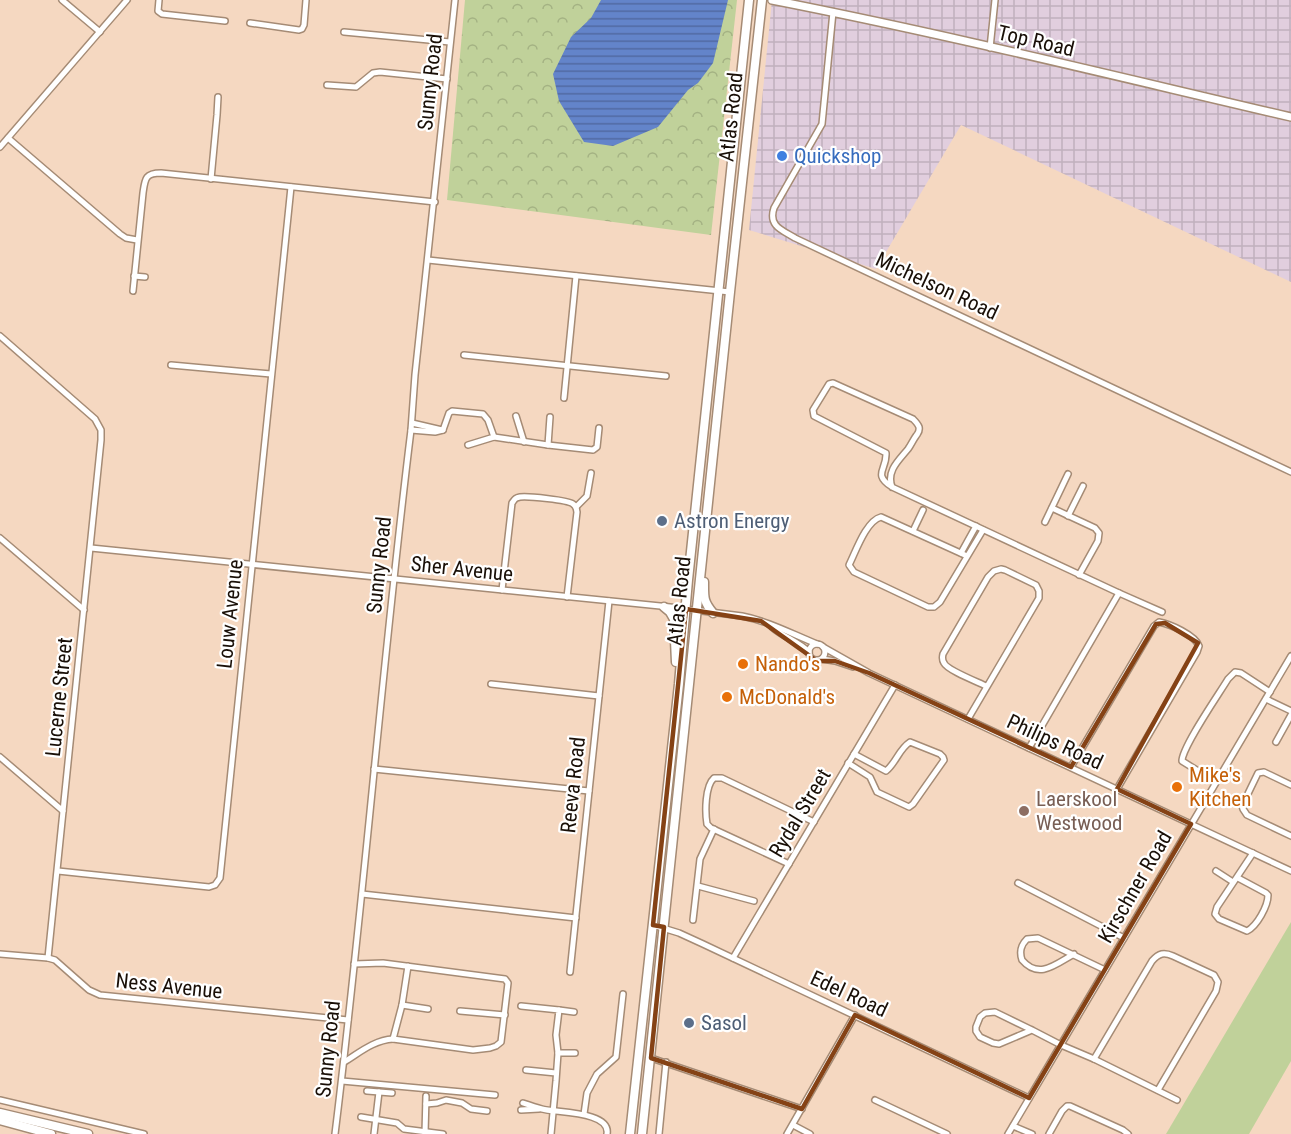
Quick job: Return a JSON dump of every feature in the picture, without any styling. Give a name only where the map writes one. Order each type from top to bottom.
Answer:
[{"type":"main road","name":"Atlas Road","points":[[630,1134],[749,0]]},
{"type":"main road","name":"Atlas Road","points":[[642,1134],[729,292],[762,0]]},
{"type":"main road","points":[[702,558],[704,601],[713,613]]},
{"type":"main road","points":[[664,607],[674,618],[679,684]]},
{"type":"main road","points":[[0,1113],[88,1134]]},
{"type":"main road","points":[[0,1120],[51,1134]]},
{"type":"street","points":[[62,0],[100,32]]},
{"type":"street","points":[[0,147],[127,0]]},
{"type":"street","points":[[159,0],[158,11],[162,15],[225,21]]},
{"type":"street","points":[[250,23],[302,29],[306,0]]},
{"type":"street","name":"Sunny Road","points":[[335,1134],[455,0]]},
{"type":"street","name":"Top Road","points":[[772,0],[1291,117]]},
{"type":"street","points":[[990,48],[995,0]]},
{"type":"street","name":"Michelson Road","points":[[833,12],[822,124],[774,208],[773,218],[776,226],[795,238],[1291,472]]},
{"type":"street","points":[[344,32],[450,42]]},
{"type":"street","points":[[327,85],[356,87],[373,73],[380,72],[447,79]]},
{"type":"street","points":[[211,179],[218,97]]},
{"type":"street","points":[[8,138],[120,234],[126,238],[138,240]]},
{"type":"street","points":[[133,291],[144,187],[148,175],[161,173],[435,202]]},
{"type":"street","name":"Louw Avenue","points":[[58,871],[209,887],[215,885],[220,878],[291,187]]},
{"type":"street","points":[[428,260],[729,292]]},
{"type":"street","points":[[134,276],[145,277]]},
{"type":"street","points":[[564,398],[576,276]]},
{"type":"street","name":"Lucerne Street","points":[[0,336],[95,419],[101,430],[91,548],[48,958]]},
{"type":"street","points":[[464,355],[666,376]]},
{"type":"street","points":[[171,365],[271,374]]},
{"type":"street","points":[[892,487],[890,478],[896,461],[909,447],[918,432],[917,422],[843,387],[833,383],[829,384],[813,410],[813,416],[884,451],[887,457],[881,477],[892,487],[1162,612]]},
{"type":"street","points":[[411,427],[443,430],[452,411],[473,412],[485,415],[494,437]]},
{"type":"street","points":[[516,416],[524,442]]},
{"type":"street","points":[[548,445],[550,417]]},
{"type":"street","points":[[468,445],[494,437],[594,449],[597,447],[599,428]]},
{"type":"street","points":[[576,507],[587,496],[591,473]]},
{"type":"street","points":[[1045,522],[1068,474]]},
{"type":"street","points":[[1068,516],[1083,486]]},
{"type":"street","points":[[502,590],[514,501],[522,497],[564,500],[572,503],[577,512],[567,597]]},
{"type":"street","points":[[1052,508],[1095,528],[1099,533],[1098,541],[1079,575]]},
{"type":"street","points":[[913,531],[923,510]]},
{"type":"street","points":[[967,556],[884,518],[876,519],[871,523],[849,565],[854,572],[931,608],[938,604],[983,530]]},
{"type":"street","points":[[961,553],[976,526]]},
{"type":"street","points":[[0,538],[84,610]]},
{"type":"street","name":"Sher Avenue","points":[[91,548],[686,609]]},
{"type":"street","points":[[968,719],[1040,594],[1035,585],[1001,570],[994,571],[988,577],[942,657],[947,667],[986,686]]},
{"type":"street","points":[[1029,748],[1119,594]]},
{"type":"street","name":"Reeva Road","points":[[570,972],[609,601]]},
{"type":"street","points":[[686,609],[752,618],[785,630],[817,644],[823,647],[825,654],[822,659],[814,660],[799,643],[781,634],[771,625]]},
{"type":"street","points":[[1071,767],[1154,626],[1159,622],[1165,623],[1197,640],[1199,646],[1117,789]]},
{"type":"street","points":[[809,652],[812,646],[817,644]]},
{"type":"street","name":"Philips Road","points":[[823,647],[869,673],[1291,871]]},
{"type":"street","name":"Kirschner Road","points":[[1008,1134],[1291,656]]},
{"type":"street","name":"Philips Road","points":[[822,659],[869,673]]},
{"type":"street","points":[[1216,782],[1182,761],[1182,755],[1191,738],[1228,679],[1235,672],[1241,673],[1270,692]]},
{"type":"street","points":[[491,684],[599,696]]},
{"type":"street","name":"Rydal Street","points":[[733,958],[895,685]]},
{"type":"street","points":[[1266,699],[1291,711]]},
{"type":"street","points":[[1276,742],[1291,715]]},
{"type":"street","points":[[848,763],[870,777],[877,792],[909,807],[944,760],[940,754],[910,742],[886,771],[854,754]]},
{"type":"street","points":[[0,758],[63,811]]},
{"type":"street","points":[[374,769],[589,790]]},
{"type":"street","points":[[1291,785],[1264,772],[1258,773],[1242,809],[1247,815],[1291,836]]},
{"type":"street","points":[[789,864],[708,826],[706,821],[708,788],[711,781],[718,777],[814,822]]},
{"type":"street","points":[[693,920],[700,859],[714,830]]},
{"type":"street","points":[[1216,871],[1235,880],[1266,893],[1268,895],[1266,906],[1250,930],[1244,930],[1216,917],[1215,914],[1217,907],[1235,880],[1254,854]]},
{"type":"street","points":[[1018,883],[1124,938]]},
{"type":"street","points":[[698,886],[754,901]]},
{"type":"street","points":[[362,894],[576,918]]},
{"type":"street","name":"Edel Road","points":[[653,925],[679,933],[1029,1098]]},
{"type":"street","points":[[1074,954],[1048,968],[1037,970],[1022,960],[1020,950],[1027,939],[1038,938],[1074,954],[1105,970]]},
{"type":"street","points":[[1094,1059],[1152,961],[1159,954],[1168,953],[1214,975],[1218,982],[1216,991],[1158,1090]]},
{"type":"street","points":[[0,954],[48,958]]},
{"type":"street","name":"Ness Avenue","points":[[48,958],[55,960],[91,992],[100,995],[348,1020]]},
{"type":"street","points":[[344,1062],[385,1039],[473,1050],[490,1048],[501,1042],[506,1015],[508,983],[505,979],[383,963],[354,964]]},
{"type":"street","points":[[393,1039],[402,1005],[408,966]]},
{"type":"street","points":[[584,1114],[587,1093],[597,1074],[616,1057],[623,994]]},
{"type":"street","points":[[402,1005],[428,1009]]},
{"type":"street","points":[[522,1006],[574,1012]]},
{"type":"street","points":[[552,1134],[559,1010]]},
{"type":"street","points":[[460,1011],[506,1015]]},
{"type":"street","points":[[1032,1030],[999,1044],[980,1036],[976,1027],[980,1017],[995,1012],[1177,1100]]},
{"type":"street","points":[[788,1134],[855,1015]]},
{"type":"street","points":[[558,1053],[575,1053]]},
{"type":"street","points":[[651,1058],[801,1109]]},
{"type":"street","points":[[659,1134],[666,1062]]},
{"type":"street","points":[[526,1070],[556,1073]]},
{"type":"street","points":[[342,1080],[495,1095]]},
{"type":"street","points":[[367,1091],[392,1093]]},
{"type":"street","points":[[374,1134],[379,1092]]},
{"type":"street","points":[[425,1133],[426,1095]]},
{"type":"street","points":[[0,1100],[144,1134]]},
{"type":"street","points":[[426,1104],[446,1100],[487,1111]]},
{"type":"street","points":[[875,1100],[947,1134]]},
{"type":"street","points":[[1049,1134],[1065,1108],[1070,1106],[1128,1134]]},
{"type":"street","points":[[522,1107],[584,1114],[607,1125],[607,1134]]},
{"type":"street","points":[[361,1117],[397,1123],[404,1129],[443,1134]]},
{"type":"street","points":[[793,1125],[810,1134]]},
{"type":"street","points":[[1013,1126],[1032,1134]]},
{"type":"highlighted area","points":[[686,609],[761,621],[817,661],[835,661],[869,673],[1071,767],[1156,624],[1165,623],[1198,643],[1117,789],[1191,824],[1029,1098],[855,1015],[802,1109],[651,1058],[664,927],[653,925]]},
{"type":"shaded area","points":[[772,0],[1291,0],[1291,282],[961,125],[876,269],[749,230]]},
{"type":"green space","points":[[465,0],[737,0],[711,235],[447,200]]},
{"type":"green space","points":[[1291,922],[1291,1061],[1249,1134],[1166,1134]]},
{"type":"water","points":[[601,0],[728,0],[713,63],[698,83],[688,90],[658,127],[613,146],[584,142],[559,101],[553,74],[571,37],[591,18]]},
{"type":"place","name":"Quickshop","points":[[782,156]]},
{"type":"place","name":"Astron Energy","points":[[662,521]]},
{"type":"place","name":"Nando's","points":[[743,664]]},
{"type":"place","name":"McDonald's","points":[[727,697]]},
{"type":"place","name":"Mike's Kitchen","points":[[1177,787]]},
{"type":"place","name":"Laerskool Westwood","points":[[1024,811]]},
{"type":"place","name":"Sasol","points":[[689,1023]]}]
